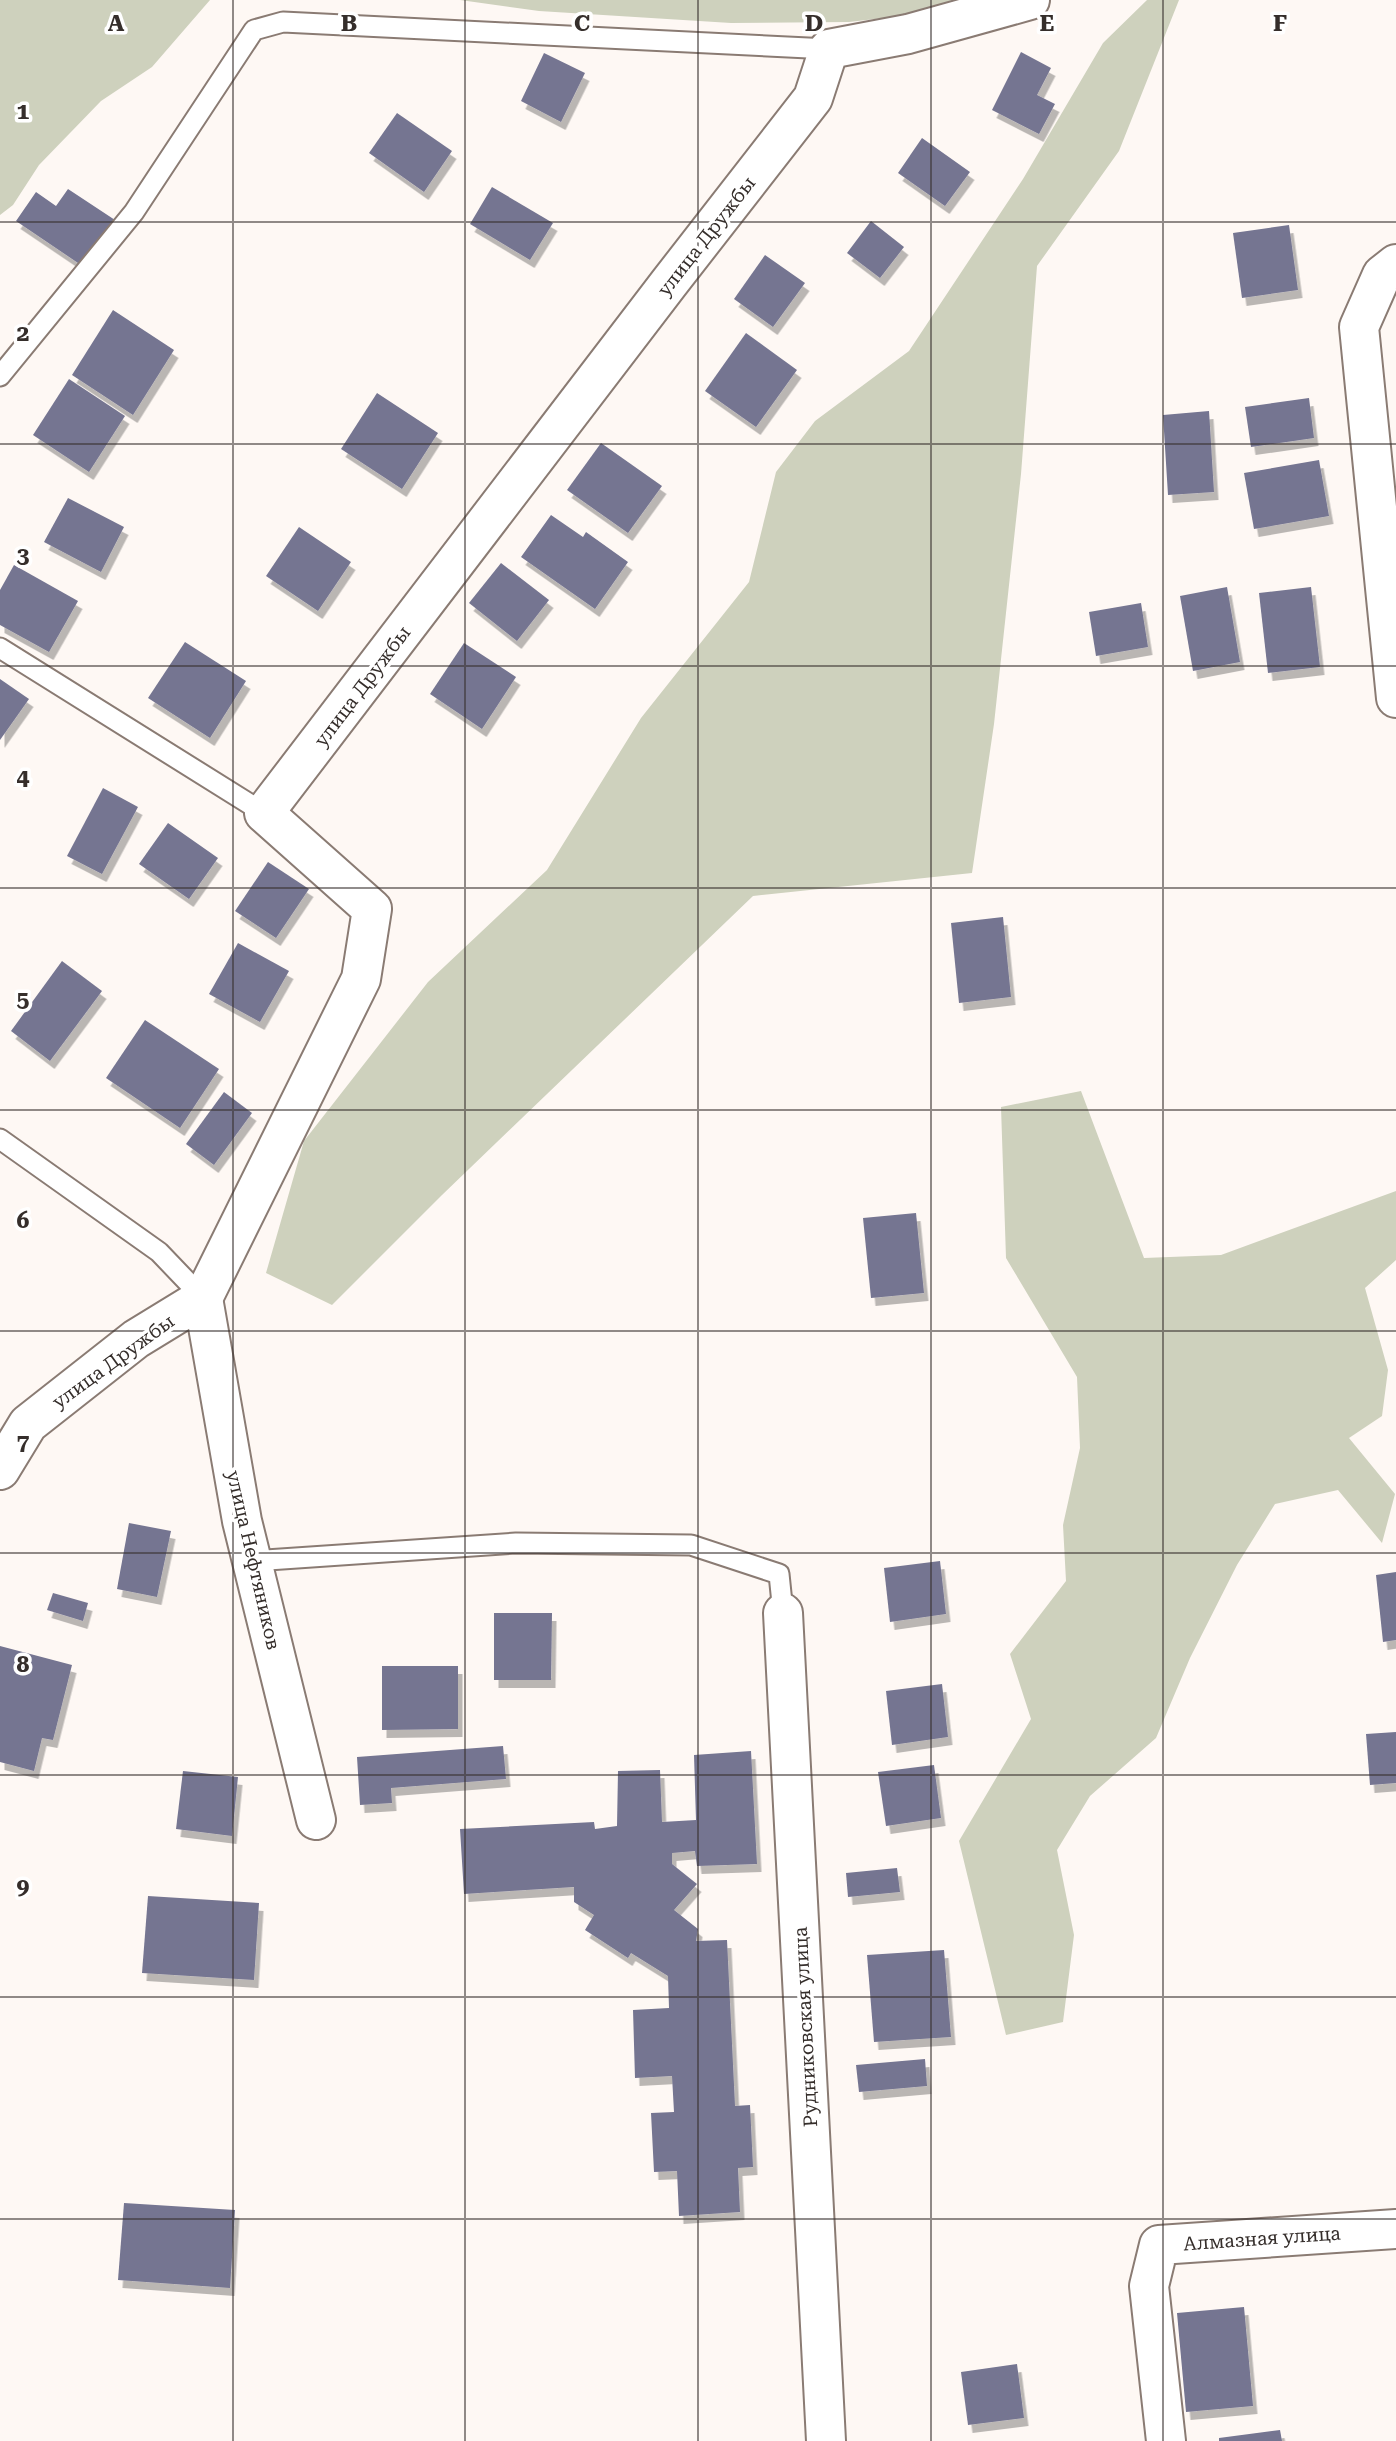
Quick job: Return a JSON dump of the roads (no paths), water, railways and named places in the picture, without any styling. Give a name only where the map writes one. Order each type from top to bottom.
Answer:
[{"type":"street","points":[[829,49],[908,34],[1030,0]]},
{"type":"street","name":"улица Дружбы","points":[[264,813],[813,98],[829,49]]},
{"type":"street","points":[[1396,264],[1382,275],[1359,327],[1396,698]]},
{"type":"street","points":[[202,1298],[361,979],[372,909],[264,813]]},
{"type":"street","name":"улица Дружбы","points":[[0,1470],[28,1424],[136,1339],[202,1298]]},
{"type":"street","name":"улица Нефтяников","points":[[202,1298],[242,1521],[316,1820]]},
{"type":"street","name":"Рудниковская улица","points":[[783,1613],[826,2441]]},
{"type":"street","name":"Алмазная улица","points":[[1166,2441],[1149,2286],[1159,2245],[1396,2229]]},
{"type":"lane","points":[[0,376],[134,212],[254,30],[283,22],[829,49]]},
{"type":"lane","points":[[0,648],[264,813]]},
{"type":"lane","points":[[0,1139],[159,1252],[202,1298]]},
{"type":"lane","points":[[252,1561],[516,1543],[691,1545],[779,1574],[783,1613]]}]
